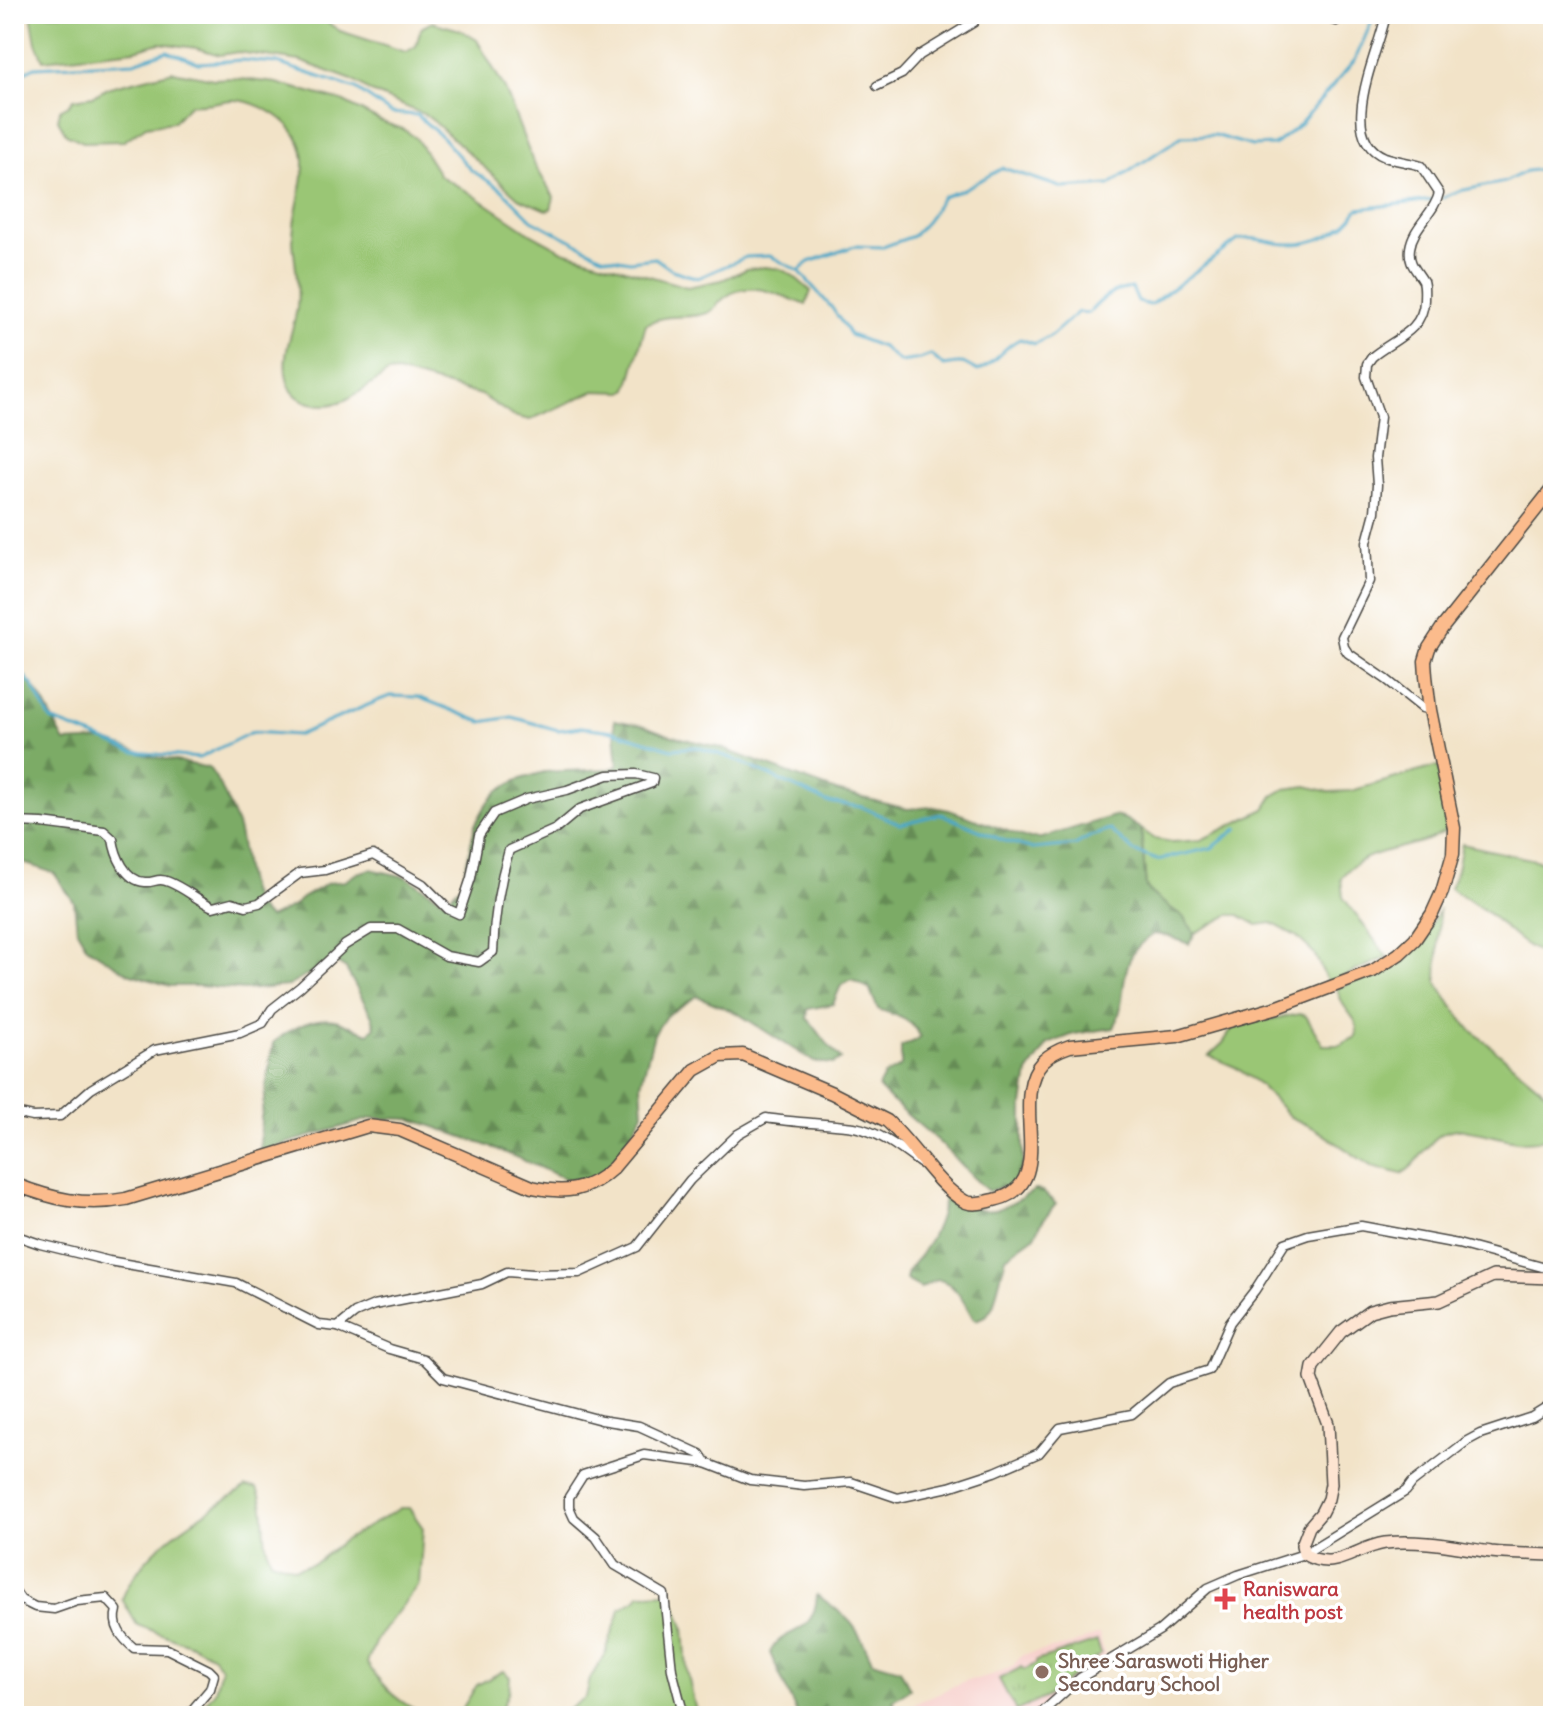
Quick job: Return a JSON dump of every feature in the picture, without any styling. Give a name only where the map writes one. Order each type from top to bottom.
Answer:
[{"type":"main road","points":[[14,1184],[61,1200],[105,1203],[368,1126],[400,1130],[532,1187],[555,1192],[572,1191],[586,1188],[613,1168],[695,1070],[707,1062],[731,1054],[757,1059],[887,1121],[936,1175],[965,1201],[974,1204],[998,1199],[1021,1187],[1029,1170],[1028,1133],[1034,1074],[1043,1060],[1057,1051],[1070,1046],[1177,1036],[1265,1011],[1373,971],[1415,939],[1442,892],[1453,854],[1454,828],[1430,710],[1425,661],[1442,628],[1553,488]]},
{"type":"main road","points":[[1553,1278],[1493,1276],[1439,1301],[1370,1311],[1341,1332],[1313,1367],[1311,1378],[1328,1424],[1331,1484],[1321,1513],[1309,1527],[1302,1545],[1304,1554],[1316,1561],[1331,1563],[1363,1549],[1403,1542],[1553,1555]]},
{"type":"street","points":[[877,86],[902,74],[920,55],[974,22],[975,14]]},
{"type":"street","points":[[1307,14],[1336,21],[1350,14]]},
{"type":"street","points":[[1386,14],[1360,106],[1361,124],[1371,146],[1383,156],[1421,166],[1432,179],[1439,197],[1410,245],[1413,270],[1424,285],[1424,305],[1418,323],[1367,364],[1366,377],[1380,417],[1375,458],[1375,512],[1367,542],[1369,581],[1342,637],[1348,653],[1422,708],[1430,710]]},
{"type":"street","points":[[14,822],[104,831],[113,839],[115,857],[138,880],[146,883],[159,878],[171,882],[213,907],[232,902],[246,906],[259,903],[300,873],[325,870],[373,855],[423,884],[448,909],[459,914],[471,878],[479,835],[494,813],[527,799],[567,790],[608,775],[636,774],[653,778],[652,783],[580,809],[556,829],[509,850],[494,919],[493,952],[479,962],[446,956],[398,929],[371,929],[345,945],[272,1009],[263,1023],[240,1033],[155,1050],[91,1089],[60,1116],[33,1117],[14,1113]]},
{"type":"street","points":[[338,1327],[355,1313],[374,1305],[482,1284],[507,1272],[579,1273],[637,1247],[690,1180],[738,1134],[766,1118],[857,1128],[894,1144],[936,1175]]},
{"type":"street","points":[[684,1716],[672,1670],[664,1594],[615,1565],[596,1537],[574,1518],[569,1497],[583,1475],[644,1455],[706,1463],[750,1480],[804,1486],[851,1482],[898,1498],[949,1487],[995,1472],[1039,1453],[1060,1428],[1132,1414],[1169,1383],[1209,1370],[1230,1322],[1285,1243],[1321,1232],[1361,1226],[1420,1235],[1553,1270]]},
{"type":"street","points":[[14,1235],[109,1261],[236,1283],[319,1325],[338,1327],[389,1349],[424,1359],[443,1378],[601,1420],[639,1426],[700,1454],[706,1463]]},
{"type":"street","points":[[1038,1716],[1080,1678],[1160,1630],[1208,1588],[1304,1554],[1406,1491],[1467,1441],[1532,1417],[1553,1404]]},
{"type":"street","points":[[14,1590],[21,1600],[35,1607],[54,1609],[77,1601],[106,1598],[117,1610],[115,1617],[119,1632],[134,1648],[167,1649],[209,1670],[214,1675],[210,1689],[187,1716]]},
{"type":"shaded area","name":"Shree Saraswoti Higher Secondary School","points":[[1099,1634],[1105,1656],[1027,1716],[898,1716],[896,1712],[967,1680],[985,1678],[1013,1666],[1022,1655],[1071,1645]]},
{"type":"green space","points":[[31,14],[315,14],[340,31],[406,52],[416,46],[421,28],[432,22],[460,30],[477,40],[505,89],[533,162],[554,197],[551,209],[546,210],[518,198],[428,116],[371,92],[352,80],[300,61],[238,52],[220,55],[160,43],[135,50],[43,60],[36,43]]},
{"type":"green space","points":[[173,71],[214,79],[276,83],[342,101],[403,129],[416,138],[440,176],[563,251],[687,287],[722,280],[747,269],[780,269],[811,291],[806,305],[767,291],[747,289],[727,296],[708,313],[654,320],[646,324],[628,389],[623,392],[594,391],[530,420],[513,416],[481,395],[397,372],[388,373],[339,402],[311,403],[290,388],[286,370],[298,298],[293,240],[304,165],[303,151],[287,124],[261,107],[232,100],[190,104],[173,122],[146,126],[124,141],[83,142],[66,134],[58,120],[60,110],[74,99]]},
{"type":"green space","points":[[14,670],[38,692],[65,742],[104,740],[146,755],[209,768],[237,825],[249,889],[260,911],[269,918],[328,883],[345,881],[371,869],[406,877],[445,901],[462,884],[475,825],[498,791],[518,780],[544,772],[618,766],[614,720],[718,747],[836,791],[907,809],[934,807],[949,810],[1027,838],[1042,838],[1114,816],[1125,819],[1141,829],[1146,887],[1183,917],[1195,933],[1189,944],[1154,934],[1141,943],[1128,965],[1114,1028],[1074,1034],[1048,1044],[1028,1073],[1023,1105],[1023,1167],[1013,1184],[988,1191],[878,1087],[884,1076],[901,1066],[901,1047],[920,1036],[908,1022],[878,1009],[869,988],[852,980],[841,985],[833,1004],[808,1009],[807,1018],[841,1059],[833,1064],[814,1062],[737,1013],[697,996],[666,1016],[654,1034],[641,1084],[643,1113],[612,1167],[590,1180],[566,1179],[497,1149],[412,1119],[372,1118],[260,1151],[261,1118],[273,1043],[295,1028],[313,1021],[331,1019],[369,1033],[375,1027],[372,1016],[346,969],[338,964],[329,963],[288,986],[244,990],[170,986],[128,973],[87,947],[77,930],[74,902],[54,873],[14,860]]},
{"type":"green space","points":[[1438,766],[1450,828],[1428,840],[1358,862],[1341,878],[1343,897],[1387,957],[1328,983],[1314,953],[1296,936],[1272,923],[1257,925],[1239,915],[1229,915],[1195,933],[1183,917],[1146,887],[1141,829],[1155,839],[1172,842],[1201,840],[1265,809],[1273,796],[1285,789],[1307,786],[1329,792],[1351,791]]},
{"type":"green space","points":[[1462,844],[1553,864],[1553,958],[1521,942],[1489,914],[1450,888]]},
{"type":"green space","points":[[1439,911],[1437,982],[1470,1029],[1553,1098],[1553,1135],[1543,1140],[1522,1142],[1453,1129],[1436,1138],[1401,1174],[1371,1166],[1314,1128],[1290,1117],[1259,1084],[1235,1067],[1209,1056],[1232,1029],[1300,1014],[1306,1016],[1323,1045],[1340,1045],[1356,1037],[1356,1023],[1342,1003],[1337,988],[1392,967],[1417,946]]},
{"type":"green space","points":[[1035,1190],[1042,1191],[1056,1204],[1035,1236],[1006,1257],[993,1306],[987,1315],[976,1320],[973,1318],[959,1295],[945,1282],[934,1281],[921,1288],[906,1280],[910,1268],[938,1224],[944,1191],[970,1206],[989,1210],[1009,1205]]},
{"type":"green space","points":[[246,1487],[257,1488],[261,1497],[271,1560],[295,1568],[315,1563],[343,1541],[401,1508],[409,1508],[423,1528],[419,1584],[376,1640],[367,1663],[393,1695],[429,1716],[195,1716],[215,1691],[221,1668],[213,1656],[194,1646],[137,1625],[122,1599],[144,1563],[159,1548],[192,1521]]},
{"type":"green space","points":[[671,1593],[684,1627],[687,1671],[697,1716],[559,1716],[586,1697],[590,1679],[606,1652],[621,1608],[638,1598],[639,1594]]},
{"type":"green space","points":[[817,1595],[851,1623],[872,1661],[900,1669],[910,1689],[893,1700],[898,1716],[798,1716],[770,1653],[782,1638],[804,1626],[810,1619]]},
{"type":"green space","points":[[1097,1641],[1101,1654],[1047,1697],[1016,1711],[999,1679],[1022,1667],[1024,1670],[1036,1661]]},
{"type":"green space","points":[[503,1671],[510,1677],[509,1691],[498,1716],[445,1716],[462,1709],[477,1685]]},
{"type":"waterway","points":[[800,270],[809,262],[855,246],[883,247],[913,236],[942,197],[1003,168],[1063,188],[1109,185],[1182,136],[1214,135],[1252,146],[1274,145],[1299,125],[1355,60],[1375,14]]},
{"type":"waterway","points":[[14,77],[35,67],[134,62],[167,51],[199,63],[241,60],[277,63],[356,89],[391,113],[417,115],[442,137],[471,170],[501,189],[532,220],[602,256],[630,261],[655,258],[672,270],[698,278],[746,257],[770,256],[799,271],[832,308],[850,335],[882,347],[900,362],[931,355],[944,366],[963,363],[978,371],[1014,342],[1020,339],[1035,344],[1052,335],[1078,312],[1089,313],[1113,293],[1132,288],[1138,302],[1150,305],[1238,240],[1288,244],[1308,242],[1328,236],[1345,224],[1358,209],[1433,200]]},
{"type":"waterway","points":[[1443,198],[1459,191],[1505,182],[1526,171],[1553,168]]},
{"type":"waterway","points":[[14,664],[33,686],[51,720],[134,752],[199,758],[252,732],[298,735],[391,696],[418,697],[482,722],[512,717],[558,730],[581,727],[613,731],[672,749],[697,747],[731,758],[827,802],[862,807],[900,824],[941,814],[1002,840],[1033,849],[1075,845],[1110,830],[1133,851],[1157,860],[1212,848],[1238,828]]},
{"type":"place","name":"Raniswara health post","points":[[1225,1599]]},
{"type":"place","name":"Shree Saraswoti Higher Secondary School","points":[[1042,1672]]}]
